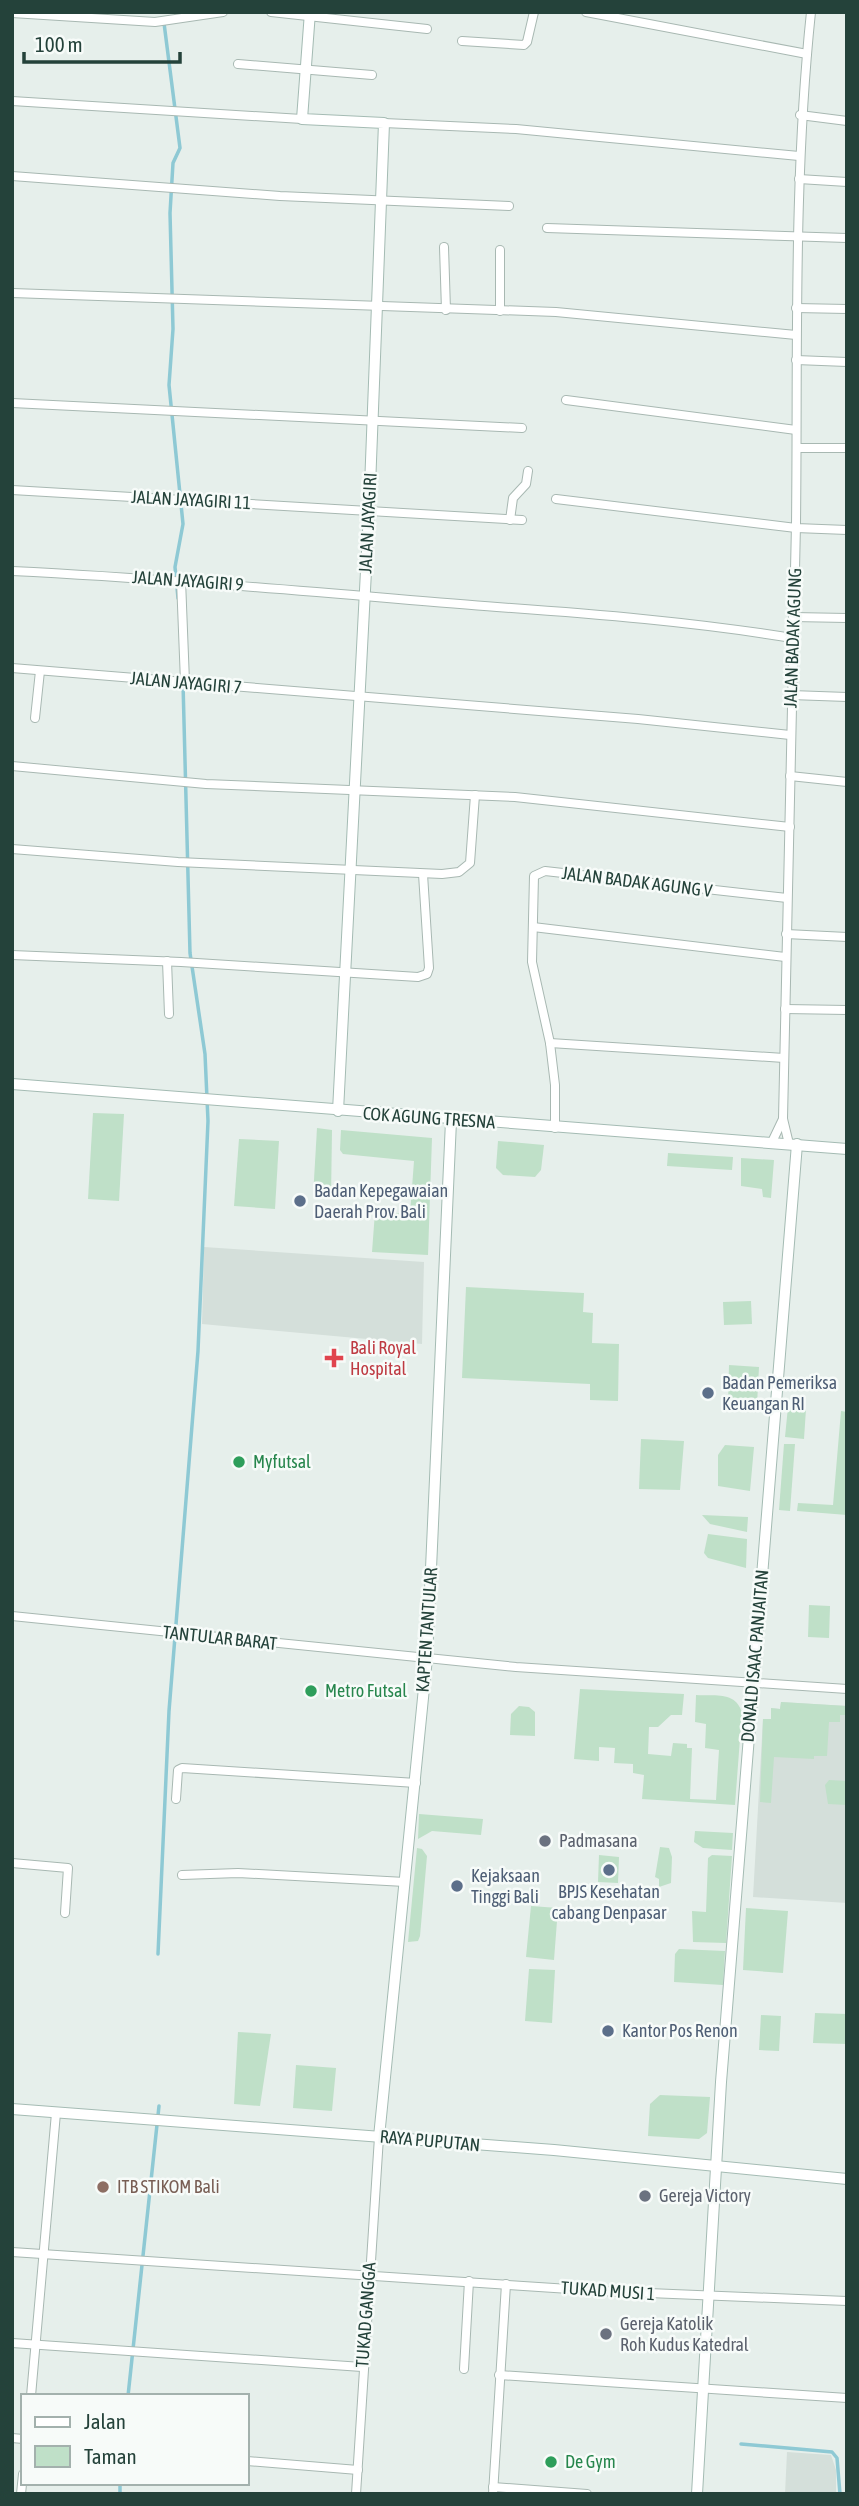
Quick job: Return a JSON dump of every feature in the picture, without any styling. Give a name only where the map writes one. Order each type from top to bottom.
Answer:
[{"type":"street","points":[[12,13],[110,16],[155,22],[183,15],[223,12]]},
{"type":"street","points":[[271,12],[309,14],[427,29]]},
{"type":"street","points":[[462,41],[524,45],[534,12]]},
{"type":"street","points":[[586,12],[807,54]]},
{"type":"street","name":"JALAN BADAK AGUNG","points":[[793,1144],[783,1119],[785,957],[796,528],[796,308],[800,115],[811,12]]},
{"type":"street","points":[[302,119],[309,14]]},
{"type":"street","points":[[238,64],[306,67],[372,75]]},
{"type":"street","points":[[12,101],[188,113],[516,129],[799,156]]},
{"type":"street","points":[[800,115],[847,121]]},
{"type":"street","name":"JALAN JAYAGIRI","points":[[338,1111],[369,513],[384,123]]},
{"type":"street","points":[[12,176],[187,189],[509,206]]},
{"type":"street","points":[[799,179],[847,182]]},
{"type":"street","points":[[547,228],[847,237]]},
{"type":"street","points":[[444,247],[446,310]]},
{"type":"street","points":[[500,250],[500,311]]},
{"type":"street","points":[[12,293],[189,302],[556,312],[796,335]]},
{"type":"street","points":[[796,308],[847,309]]},
{"type":"street","points":[[796,360],[847,362]]},
{"type":"street","points":[[566,400],[796,430]]},
{"type":"street","points":[[12,403],[522,428]]},
{"type":"street","points":[[797,448],[847,449]]},
{"type":"street","points":[[510,520],[513,498],[526,484],[528,471]]},
{"type":"street","name":"JALAN JAYAGIRI 11","points":[[12,490],[522,520]]},
{"type":"street","points":[[556,499],[796,528],[847,530]]},
{"type":"street","name":"JALAN JAYAGIRI 9","points":[[12,571],[177,579],[364,594],[673,621],[792,638]]},
{"type":"street","points":[[177,579],[185,682]]},
{"type":"street","points":[[793,617],[847,618]]},
{"type":"street","name":"JALAN JAYAGIRI 7","points":[[12,668],[790,735]]},
{"type":"street","points":[[35,718],[40,671]]},
{"type":"street","points":[[791,695],[847,697]]},
{"type":"street","points":[[12,766],[181,783],[355,793],[515,797],[790,827]]},
{"type":"street","points":[[790,776],[847,782]]},
{"type":"street","points":[[12,849],[178,862],[351,871],[423,874],[459,872],[467,868],[472,855],[475,795]]},
{"type":"street","name":"JALAN BADAK AGUNG V","points":[[555,1128],[555,1085],[550,1044],[532,962],[534,876],[545,871],[787,898]]},
{"type":"street","points":[[12,955],[205,963],[418,977],[427,974],[423,874]]},
{"type":"street","points":[[533,927],[785,957]]},
{"type":"street","points":[[786,934],[847,937]]},
{"type":"street","points":[[167,961],[169,1014]]},
{"type":"street","points":[[785,1009],[847,1010]]},
{"type":"street","points":[[550,1044],[784,1058]]},
{"type":"street","name":"COK AGUNG TRESNA","points":[[12,1084],[452,1121],[847,1149]]},
{"type":"street","name":"JALAN BADAK AGUNG","points":[[772,1142],[783,1119]]},
{"type":"street","name":"KAPTEN TANTULAR","points":[[379,2137],[388,2027],[405,1882],[411,1783],[427,1658],[452,1121]]},
{"type":"street","name":"DONALD ISAAC PANJAITAN","points":[[697,2494],[716,2168],[793,1144]]},
{"type":"street","name":"TANTULAR BARAT","points":[[12,1616],[427,1658],[847,1689]]},
{"type":"street","points":[[176,1799],[178,1770],[223,1768],[411,1783]]},
{"type":"street","points":[[12,1863],[68,1868],[65,1913]]},
{"type":"street","points":[[182,1875],[238,1873],[405,1882]]},
{"type":"street","name":"RAYA PUPUTAN","points":[[12,2109],[554,2150],[847,2179]]},
{"type":"street","points":[[32,2394],[56,2113]]},
{"type":"street","name":"TUKAD GANGGA","points":[[356,2494],[362,2367],[379,2137]]},
{"type":"street","name":"TUKAD MUSI 1","points":[[12,2252],[369,2273],[707,2297],[847,2301]]},
{"type":"street","points":[[464,2369],[469,2281]]},
{"type":"street","points":[[506,2284],[493,2490],[587,2494]]},
{"type":"street","points":[[12,2343],[146,2350],[362,2367]]},
{"type":"street","points":[[499,2375],[847,2398]]},
{"type":"street","points":[[248,2461],[358,2470]]},
{"type":"shaded area","points":[[204,1247],[424,1262],[422,1344],[202,1324]]},
{"type":"shaded area","points":[[781,1702],[847,1706],[847,1903],[753,1897],[763,1719],[771,1719],[771,1708],[780,1709]]},
{"type":"shaded area","points":[[787,2452],[831,2455],[836,2470],[836,2494],[785,2494]]},
{"type":"green space","points":[[93,1113],[124,1114],[119,1201],[88,1199]]},
{"type":"green space","points":[[317,1128],[332,1130],[331,1198],[313,1197]]},
{"type":"green space","points":[[341,1130],[432,1138],[428,1255],[372,1252],[375,1212],[410,1214],[414,1161],[343,1154],[340,1150]]},
{"type":"green space","points":[[239,1139],[279,1141],[275,1209],[234,1206]]},
{"type":"green space","points":[[498,1141],[544,1145],[541,1170],[535,1177],[503,1175],[496,1168]]},
{"type":"green space","points":[[668,1153],[733,1157],[732,1170],[667,1166]]},
{"type":"green space","points":[[741,1158],[774,1160],[771,1198],[763,1197],[762,1189],[741,1186]]},
{"type":"green space","points":[[466,1287],[584,1293],[583,1312],[593,1313],[592,1343],[619,1344],[618,1401],[590,1400],[590,1384],[462,1378]]},
{"type":"green space","points":[[751,1301],[752,1324],[724,1325],[723,1302]]},
{"type":"green space","points":[[729,1365],[759,1367],[757,1405],[728,1404]]},
{"type":"green space","points":[[788,1407],[806,1409],[804,1439],[785,1437]]},
{"type":"green space","points":[[841,1411],[847,1412],[847,1515],[797,1511],[798,1503],[833,1505]]},
{"type":"green space","points":[[641,1439],[684,1441],[680,1490],[639,1489]]},
{"type":"green space","points":[[784,1444],[795,1444],[790,1511],[779,1510]]},
{"type":"green space","points":[[725,1445],[754,1447],[750,1491],[718,1486],[718,1455]]},
{"type":"green space","points":[[702,1515],[748,1517],[747,1532],[710,1524]]},
{"type":"green space","points":[[708,1534],[747,1539],[746,1568],[708,1558],[704,1553]]},
{"type":"green space","points":[[809,1605],[830,1606],[829,1638],[808,1637]]},
{"type":"green space","points":[[580,1689],[684,1694],[682,1715],[671,1715],[658,1727],[649,1727],[648,1754],[671,1756],[673,1743],[687,1744],[687,1748],[692,1748],[690,1799],[716,1800],[719,1750],[705,1748],[706,1724],[695,1722],[696,1695],[724,1696],[735,1701],[742,1712],[735,1805],[642,1799],[644,1775],[633,1773],[633,1764],[614,1763],[615,1748],[599,1747],[599,1761],[574,1759]]},
{"type":"green space","points":[[781,1702],[847,1706],[847,1715],[840,1715],[840,1722],[829,1722],[827,1756],[814,1756],[814,1759],[774,1757],[771,1803],[760,1802],[763,1719],[771,1719],[771,1708],[780,1709]]},
{"type":"green space","points":[[519,1706],[529,1707],[535,1712],[535,1736],[510,1735],[511,1714]]},
{"type":"green space","points":[[829,1780],[847,1781],[847,1805],[828,1804],[825,1785]]},
{"type":"green space","points":[[419,1814],[483,1819],[481,1835],[432,1831],[418,1839]]},
{"type":"green space","points":[[695,1831],[733,1833],[732,1850],[703,1848],[694,1842]]},
{"type":"green space","points":[[660,1847],[669,1848],[672,1857],[671,1883],[659,1887],[659,1879],[655,1877]]},
{"type":"green space","points":[[417,1848],[422,1849],[427,1856],[420,1936],[418,1941],[408,1942]]},
{"type":"green space","points":[[599,1855],[619,1857],[618,1883],[598,1882]]},
{"type":"green space","points":[[712,1855],[732,1856],[726,1943],[693,1942],[692,1911],[706,1912],[708,1858]]},
{"type":"green space","points":[[531,1906],[558,1908],[554,1960],[526,1957]]},
{"type":"green space","points":[[746,1908],[788,1911],[783,1973],[743,1970]]},
{"type":"green space","points":[[679,1949],[725,1951],[723,1985],[674,1982],[675,1954]]},
{"type":"green space","points":[[529,1969],[555,1970],[552,2023],[525,2021]]},
{"type":"green space","points":[[815,2013],[847,2014],[847,2044],[813,2043]]},
{"type":"green space","points":[[761,2015],[781,2016],[779,2051],[759,2050]]},
{"type":"green space","points":[[238,2032],[271,2034],[260,2106],[234,2104]]},
{"type":"green space","points":[[296,2065],[336,2068],[332,2111],[293,2108]]},
{"type":"green space","points":[[660,2095],[710,2097],[707,2133],[699,2139],[648,2136],[650,2104]]},
{"type":"waterway","points":[[164,23],[180,148],[173,163],[170,213],[173,329],[169,385],[183,524],[175,567],[178,598]]},
{"type":"waterway","points":[[158,1954],[169,1711],[198,1351],[208,1121],[205,1054],[190,953],[183,683]]},
{"type":"waterway","points":[[128,2394],[159,2106]]},
{"type":"waterway","points":[[741,2444],[832,2452],[837,2458],[840,2494]]},
{"type":"waterway","points":[[120,2485],[120,2494]]},
{"type":"place","name":"Badan Kepegawaian Daerah Prov. Bali","points":[[300,1201]]},
{"type":"place","name":"Bali Royal Hospital","points":[[334,1358]]},
{"type":"place","name":"Badan Pemeriksa Keuangan RI","points":[[708,1393]]},
{"type":"place","name":"Myfutsal","points":[[239,1462]]},
{"type":"place","name":"Metro Futsal","points":[[311,1691]]},
{"type":"place","name":"Padmasana","points":[[545,1841]]},
{"type":"place","name":"BPJS Kesehatan cabang Denpasar","points":[[609,1870]]},
{"type":"place","name":"Kejaksaan Tinggi Bali","points":[[457,1886]]},
{"type":"place","name":"Kantor Pos Renon","points":[[608,2031]]},
{"type":"place","name":"ITB STIKOM Bali","points":[[103,2187]]},
{"type":"place","name":"Gereja Victory","points":[[645,2196]]},
{"type":"place","name":"Gereja Katolik Roh Kudus Katedral","points":[[606,2334]]},
{"type":"place","name":"De Gym","points":[[551,2462]]}]
